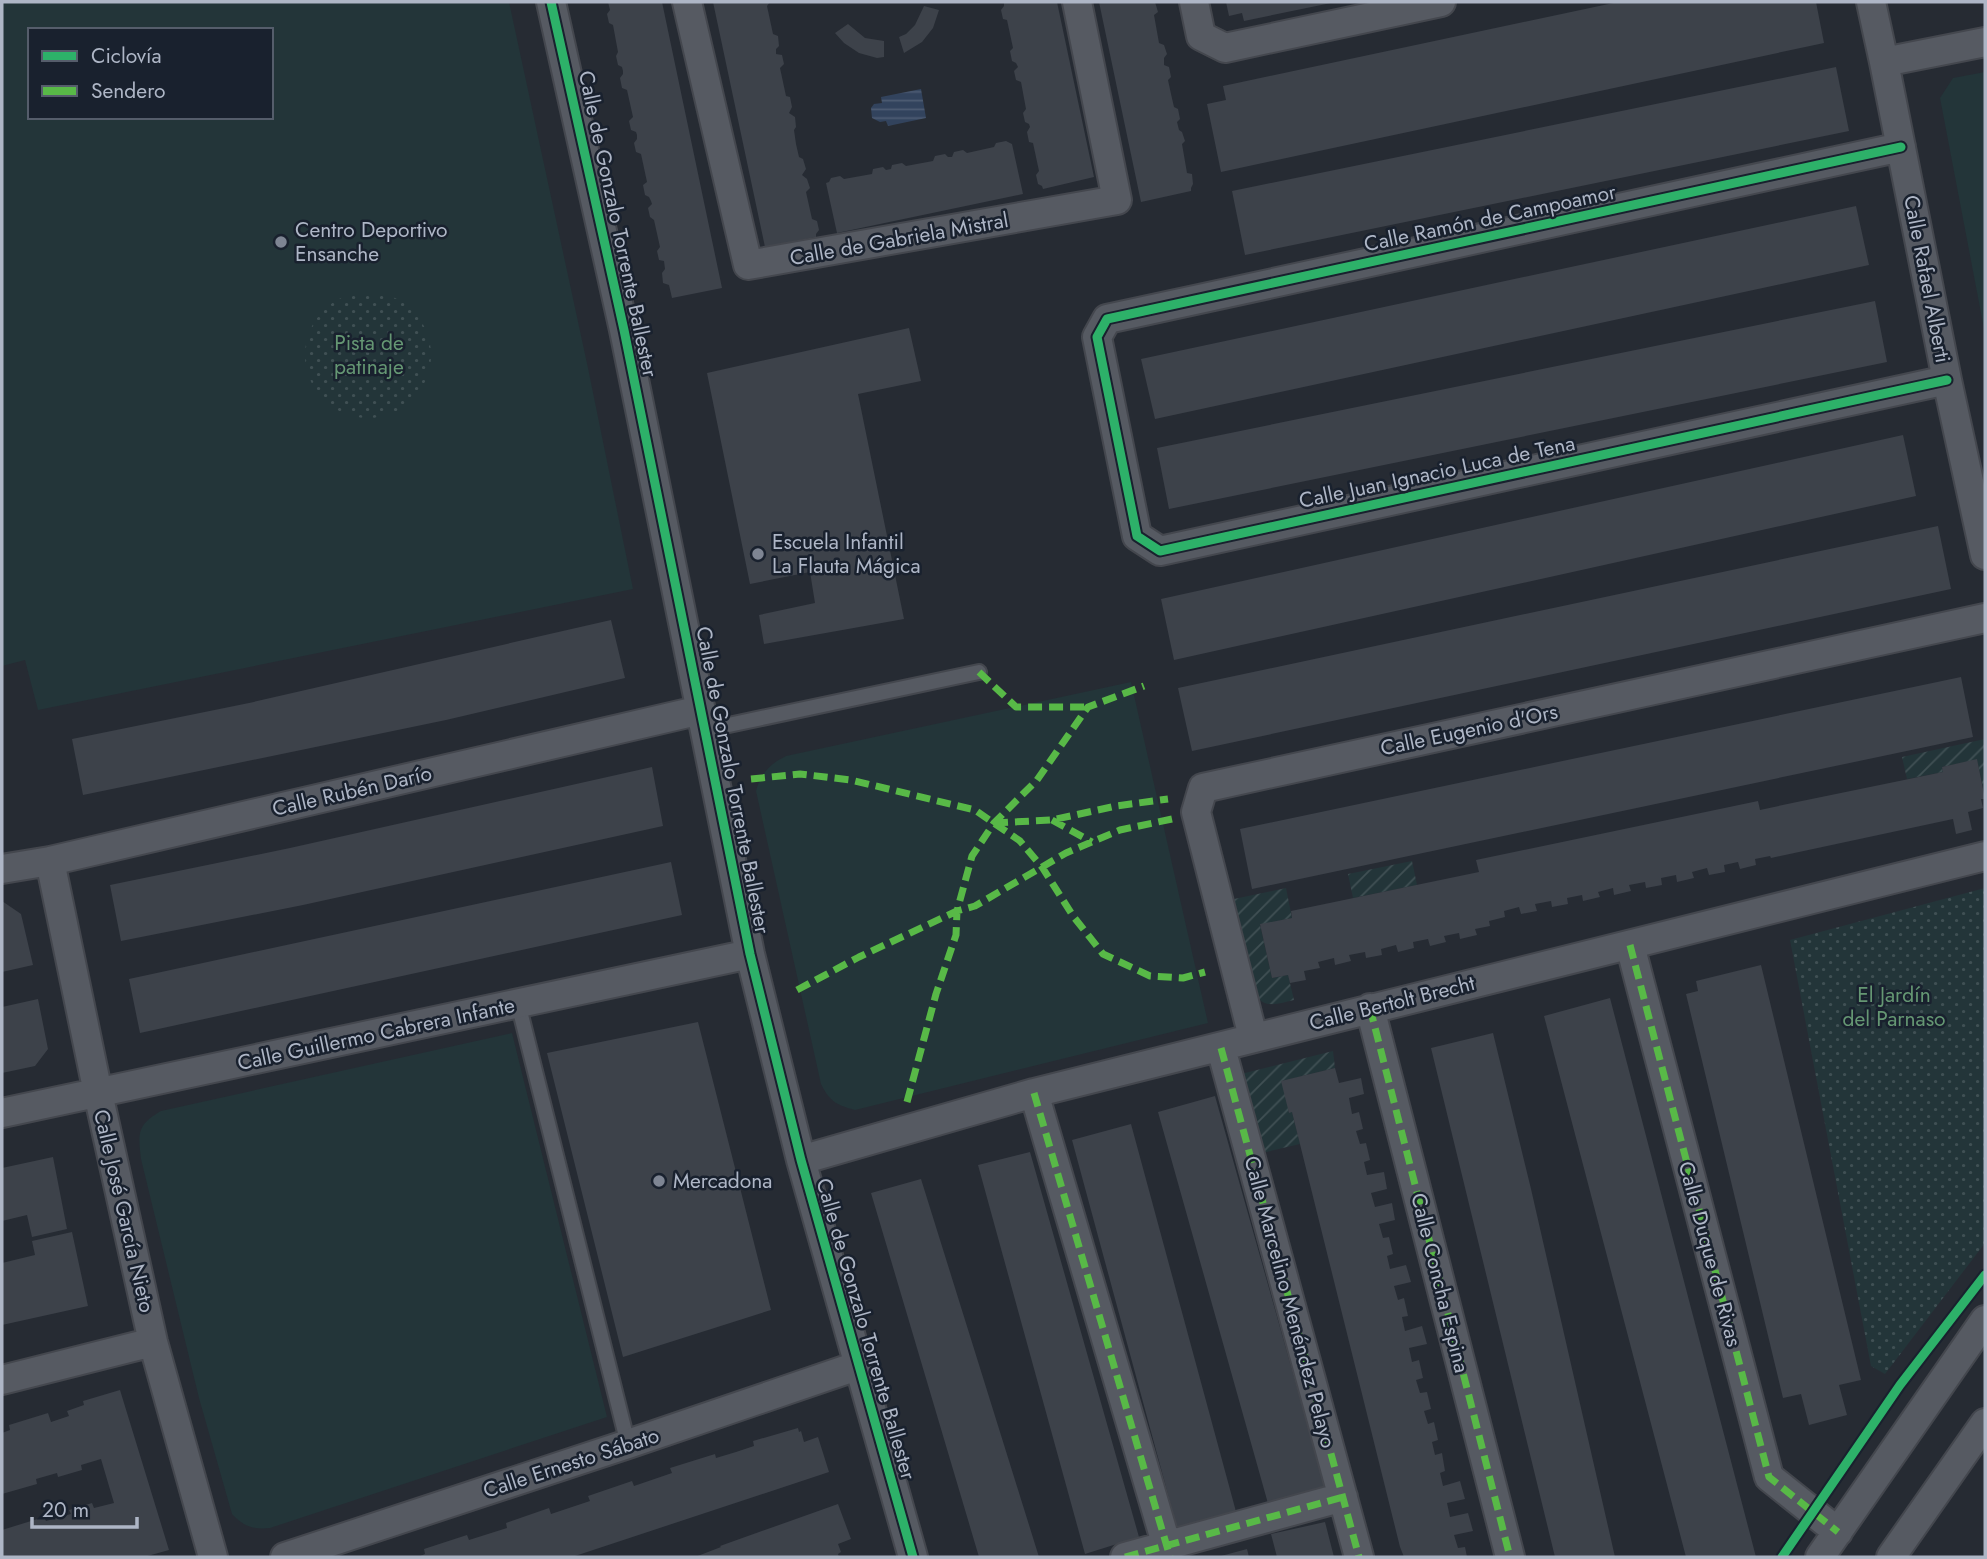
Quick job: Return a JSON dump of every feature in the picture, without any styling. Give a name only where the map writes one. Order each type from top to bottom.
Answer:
[{"type":"street","name":"Calle de Gonzalo Torrente Ballester","points":[[551,2],[624,330],[750,954],[801,1160],[913,1557]]},
{"type":"street","name":"Calle de Gabriela Mistral","points":[[687,2],[748,265],[1117,200],[1077,2]]},
{"type":"street","points":[[1194,2],[1201,36],[1225,48],[1441,2]]},
{"type":"street","name":"Calle Rafael Alberti","points":[[1871,2],[1985,555]]},
{"type":"street","points":[[1884,62],[1985,42]]},
{"type":"street","name":"Calle Ramón de Campoamor","points":[[1097,337],[1107,319],[1901,148]]},
{"type":"street","name":"Calle Juan Ignacio Luca de Tena","points":[[1097,337],[1137,536],[1160,551],[1947,380]]},
{"type":"street","name":"Calle Eugenio d'Ors","points":[[1253,1037],[1196,812],[1203,788],[1985,618]]},
{"type":"street","name":"Calle Rubén Darío","points":[[2,869],[50,861],[703,720]]},
{"type":"street","name":"Calle Bertolt Brecht","points":[[801,1160],[1034,1093],[1985,856]]},
{"type":"street","name":"Calle José García Nieto","points":[[50,861],[153,1342],[213,1557]]},
{"type":"street","name":"Calle Duque de Rivas","points":[[1630,946],[1769,1477],[1838,1531]]},
{"type":"street","name":"Calle Guillermo Cabrera Infante","points":[[2,1113],[750,954]]},
{"type":"street","name":"Calle Concha Espina","points":[[1370,1009],[1510,1557]]},
{"type":"street","name":"Calle Marcelino Menéndez Pelayo","points":[[1221,1048],[1359,1557]]},
{"type":"street","points":[[1034,1093],[1168,1552]]},
{"type":"street","points":[[1820,1557],[1985,1320]]},
{"type":"street","points":[[2,1380],[153,1342]]},
{"type":"street","name":"Calle Ernesto Sábato","points":[[285,1557],[857,1366]]},
{"type":"street","points":[[1891,1557],[1985,1423]]},
{"type":"street","points":[[1125,1557],[1168,1552],[1343,1497]]},
{"type":"lane","points":[[703,720],[979,672]]},
{"type":"lane","points":[[518,1003],[628,1444]]},
{"type":"green space","name":"Centro Deportivo Ensanche","points":[[2,2],[509,2],[633,589],[38,710],[25,660],[2,666]]},
{"type":"green space","points":[[1985,72],[1985,334],[1940,98],[1953,78]]},
{"type":"green space","name":"Pista de patinaje","points":[[368,292],[392,297],[413,310],[426,331],[431,355],[426,379],[413,400],[392,413],[368,418],[344,413],[323,400],[310,379],[305,355],[310,331],[323,310],[344,297]]},
{"type":"green space","points":[[1131,682],[1208,1023],[855,1110],[835,1102],[821,1084],[756,791],[763,774],[786,756]]},
{"type":"green space","points":[[1985,739],[1985,797],[1977,760],[1942,767],[1943,772],[1907,779],[1902,757]]},
{"type":"green space","points":[[1412,861],[1417,885],[1353,898],[1348,874]]},
{"type":"green space","points":[[1286,888],[1292,918],[1260,925],[1272,978],[1288,975],[1294,1000],[1268,1004],[1255,994],[1234,899]]},
{"type":"green space","name":"El Jardín del Parnaso","points":[[1985,888],[1985,1243],[1885,1374],[1871,1366],[1790,940]]},
{"type":"green space","points":[[512,1033],[607,1417],[270,1528],[253,1528],[240,1522],[232,1514],[199,1398],[141,1159],[139,1142],[143,1125],[161,1111]]},
{"type":"green space","points":[[1333,1051],[1335,1068],[1282,1081],[1300,1144],[1262,1153],[1241,1074]]},
{"type":"water","points":[[921,89],[926,118],[888,126],[886,121],[880,122],[872,118],[871,108],[874,104],[882,103],[881,97]]},
{"type":"building","points":[[608,2],[662,2],[722,288],[672,298],[669,285],[663,283],[664,261],[659,260],[657,251],[660,247],[654,220],[650,217],[648,208],[652,204],[645,195],[643,185],[647,182],[641,154],[636,152],[634,143],[637,135],[631,130],[629,121],[633,117],[627,90],[622,88],[620,78],[623,71],[616,56],[618,52],[613,25],[609,23],[607,14],[610,10]]},
{"type":"building","points":[[713,2],[770,2],[767,6],[773,34],[778,36],[776,54],[782,55],[784,64],[780,68],[786,96],[790,97],[792,107],[789,113],[795,117],[796,144],[806,169],[802,175],[807,179],[810,188],[806,192],[812,219],[817,221],[819,230],[816,237],[765,247]]},
{"type":"building","points":[[1004,2],[1057,2],[1094,177],[1043,189],[1038,184],[1036,175],[1039,171],[1033,143],[1029,142],[1027,132],[1030,127],[1025,122],[1023,113],[1026,109],[1021,82],[1016,80],[1014,71],[1018,67],[1012,61],[1010,51],[1013,48],[1007,20],[1003,19],[1001,10]]},
{"type":"building","points":[[1099,2],[1155,2],[1158,12],[1154,15],[1159,43],[1164,45],[1167,54],[1164,65],[1169,67],[1171,77],[1168,80],[1174,107],[1178,109],[1180,119],[1177,122],[1185,141],[1182,144],[1187,173],[1192,174],[1191,191],[1141,202]]},
{"type":"building","points":[[1226,2],[1331,3],[1244,21],[1242,13],[1229,16]]},
{"type":"building","points":[[1618,2],[1816,2],[1824,43],[1221,172],[1207,104],[1226,100],[1223,86]]},
{"type":"building","points":[[924,6],[939,10],[933,28],[922,42],[904,53],[899,37],[915,25]]},
{"type":"building","points":[[848,24],[865,38],[884,41],[884,57],[859,53],[844,43],[835,33]]},
{"type":"building","points":[[1836,67],[1849,131],[1245,255],[1232,191]]},
{"type":"building","points":[[1006,141],[1012,144],[1023,194],[837,233],[826,183],[831,178],[840,176],[844,179],[872,174],[873,169],[883,167],[886,170],[891,169],[892,165],[902,163],[906,166],[933,161],[935,156],[945,154],[952,157],[954,152],[963,150],[967,153],[994,147],[996,143]]},
{"type":"building","points":[[1856,206],[1869,265],[1155,419],[1141,359]]},
{"type":"building","points":[[1875,301],[1887,362],[1169,509],[1157,448]]},
{"type":"building","points":[[909,328],[921,381],[858,394],[904,619],[764,644],[759,615],[815,603],[810,572],[750,584],[707,373]]},
{"type":"building","points":[[1903,435],[1916,496],[1174,660],[1161,599]]},
{"type":"building","points":[[1938,526],[1951,589],[1192,751],[1178,688]]},
{"type":"building","points":[[611,620],[625,678],[446,720],[83,795],[72,739],[249,703]]},
{"type":"building","points":[[1961,677],[1973,737],[1252,889],[1240,829]]},
{"type":"building","points":[[1977,759],[1985,799],[1981,799],[1983,808],[1968,812],[1972,830],[1956,834],[1953,819],[1771,858],[1755,859],[1756,865],[1740,869],[1738,862],[1724,865],[1725,872],[1709,875],[1707,868],[1692,872],[1694,878],[1677,882],[1676,875],[1661,878],[1662,885],[1646,888],[1645,882],[1629,885],[1631,891],[1614,895],[1613,888],[1598,892],[1600,897],[1583,901],[1582,895],[1567,898],[1568,904],[1552,907],[1551,901],[1535,904],[1537,911],[1521,914],[1519,907],[1504,911],[1505,917],[1489,921],[1490,926],[1475,929],[1477,935],[1460,939],[1459,933],[1444,936],[1446,942],[1430,946],[1428,939],[1413,942],[1414,948],[1398,952],[1396,945],[1381,949],[1382,955],[1366,958],[1365,952],[1349,955],[1351,961],[1335,965],[1334,958],[1318,962],[1320,968],[1304,971],[1306,980],[1290,983],[1288,975],[1272,978],[1260,924],[1292,918],[1291,911],[1479,872],[1476,860],[1758,801],[1760,810],[1943,772],[1942,767]]},
{"type":"building","points":[[652,767],[663,826],[303,905],[121,941],[110,885],[290,848]]},
{"type":"building","points":[[671,862],[682,915],[140,1033],[129,979]]},
{"type":"building","points":[[2,901],[21,914],[33,965],[2,972]]},
{"type":"building","points":[[1761,965],[1861,1380],[1839,1385],[1847,1415],[1809,1425],[1801,1394],[1783,1398],[1686,994],[1698,991],[1696,981]]},
{"type":"building","points":[[1610,998],[1756,1557],[1686,1557],[1544,1016]]},
{"type":"building","points":[[38,999],[48,1049],[35,1066],[2,1073],[2,1007]]},
{"type":"building","name":"Mercadona","points":[[698,1022],[771,1310],[623,1357],[547,1053]]},
{"type":"building","points":[[1493,1033],[1615,1557],[1555,1557],[1431,1048]]},
{"type":"building","points":[[1335,1068],[1339,1083],[1361,1078],[1364,1094],[1349,1098],[1352,1114],[1359,1112],[1363,1129],[1356,1131],[1360,1144],[1366,1143],[1370,1160],[1364,1162],[1367,1175],[1384,1172],[1387,1189],[1371,1193],[1375,1207],[1392,1203],[1395,1220],[1379,1224],[1383,1238],[1389,1237],[1393,1254],[1387,1256],[1390,1269],[1406,1265],[1411,1282],[1394,1286],[1398,1300],[1404,1298],[1408,1316],[1402,1317],[1405,1331],[1422,1326],[1427,1344],[1409,1348],[1412,1362],[1419,1360],[1423,1378],[1416,1380],[1420,1393],[1427,1392],[1431,1409],[1424,1411],[1428,1424],[1434,1422],[1438,1440],[1432,1442],[1435,1455],[1442,1453],[1445,1471],[1440,1473],[1443,1486],[1460,1481],[1465,1499],[1447,1503],[1450,1517],[1468,1513],[1473,1531],[1454,1535],[1458,1548],[1465,1547],[1467,1557],[1404,1557],[1400,1547],[1292,1112],[1289,1113],[1281,1081]]},
{"type":"building","points":[[1215,1096],[1326,1491],[1269,1507],[1158,1112]]},
{"type":"building","points":[[1131,1124],[1238,1519],[1179,1535],[1072,1140]]},
{"type":"building","points":[[1030,1152],[1139,1537],[1085,1554],[978,1165]]},
{"type":"building","points":[[53,1157],[67,1229],[32,1237],[27,1215],[2,1221],[2,1168]]},
{"type":"building","points":[[921,1179],[1039,1557],[979,1557],[871,1193]]},
{"type":"building","points":[[72,1232],[88,1306],[2,1325],[2,1263],[35,1255],[32,1241]]},
{"type":"building","points":[[120,1390],[169,1550],[144,1557],[2,1557],[2,1530],[44,1517],[46,1521],[71,1514],[69,1510],[92,1503],[94,1508],[114,1503],[101,1459],[81,1465],[82,1470],[58,1477],[57,1473],[36,1479],[37,1484],[2,1494],[2,1433],[10,1430],[9,1425],[48,1413],[51,1422],[69,1416],[67,1411],[84,1405],[83,1401]]},
{"type":"building","points":[[798,1428],[804,1442],[818,1437],[829,1472],[572,1557],[418,1557],[425,1554],[424,1549],[467,1535],[469,1540],[507,1528],[506,1523],[549,1508],[551,1514],[590,1501],[588,1496],[632,1481],[634,1486],[672,1473],[670,1468],[715,1454],[716,1458],[736,1452],[754,1446],[753,1441]]},
{"type":"building","points":[[838,1504],[851,1539],[838,1544],[841,1552],[839,1557],[695,1557],[720,1546]]},
{"type":"building","points":[[1325,1522],[1334,1557],[1277,1557],[1271,1534]]},
{"type":"building","points":[[1247,1549],[1249,1557],[1221,1557],[1221,1556]]},
{"type":"marked path","points":[[979,672],[1016,707],[1088,707]]},
{"type":"marked path","points":[[797,990],[859,957],[957,911],[972,856],[994,823],[1037,780],[1088,707],[1144,686]]},
{"type":"marked path","points":[[751,779],[800,774],[851,780],[975,810],[1020,841],[1042,867],[1073,916],[1103,954],[1150,976],[1183,978],[1205,972]]},
{"type":"marked path","points":[[994,823],[1052,820],[1116,806],[1168,799]]},
{"type":"marked path","points":[[907,1102],[936,994],[956,935],[957,911],[975,906],[1066,853],[1120,830],[1172,819]]},
{"type":"marked path","points":[[1052,820],[1092,842]]},
{"type":"marked path","points":[[1630,945],[1769,1477],[1838,1532]]},
{"type":"marked path","points":[[1370,1008],[1510,1557]]},
{"type":"marked path","points":[[1221,1048],[1359,1557]]},
{"type":"marked path","points":[[1034,1093],[1170,1557]]},
{"type":"marked path","points":[[1125,1557],[1343,1497]]},
{"type":"cycle path","points":[[551,2],[624,330],[750,954],[801,1160],[913,1557]]},
{"type":"cycle path","points":[[1901,147],[1107,319],[1097,337],[1137,536],[1160,551],[1947,380]]},
{"type":"cycle path","points":[[1782,1557],[1900,1385],[1985,1275]]},
{"type":"place","name":"Centro Deportivo Ensanche","points":[[281,242]]},
{"type":"place","name":"Escuela Infantil La Flauta Mágica","points":[[758,554]]},
{"type":"place","name":"Mercadona","points":[[659,1181]]}]
